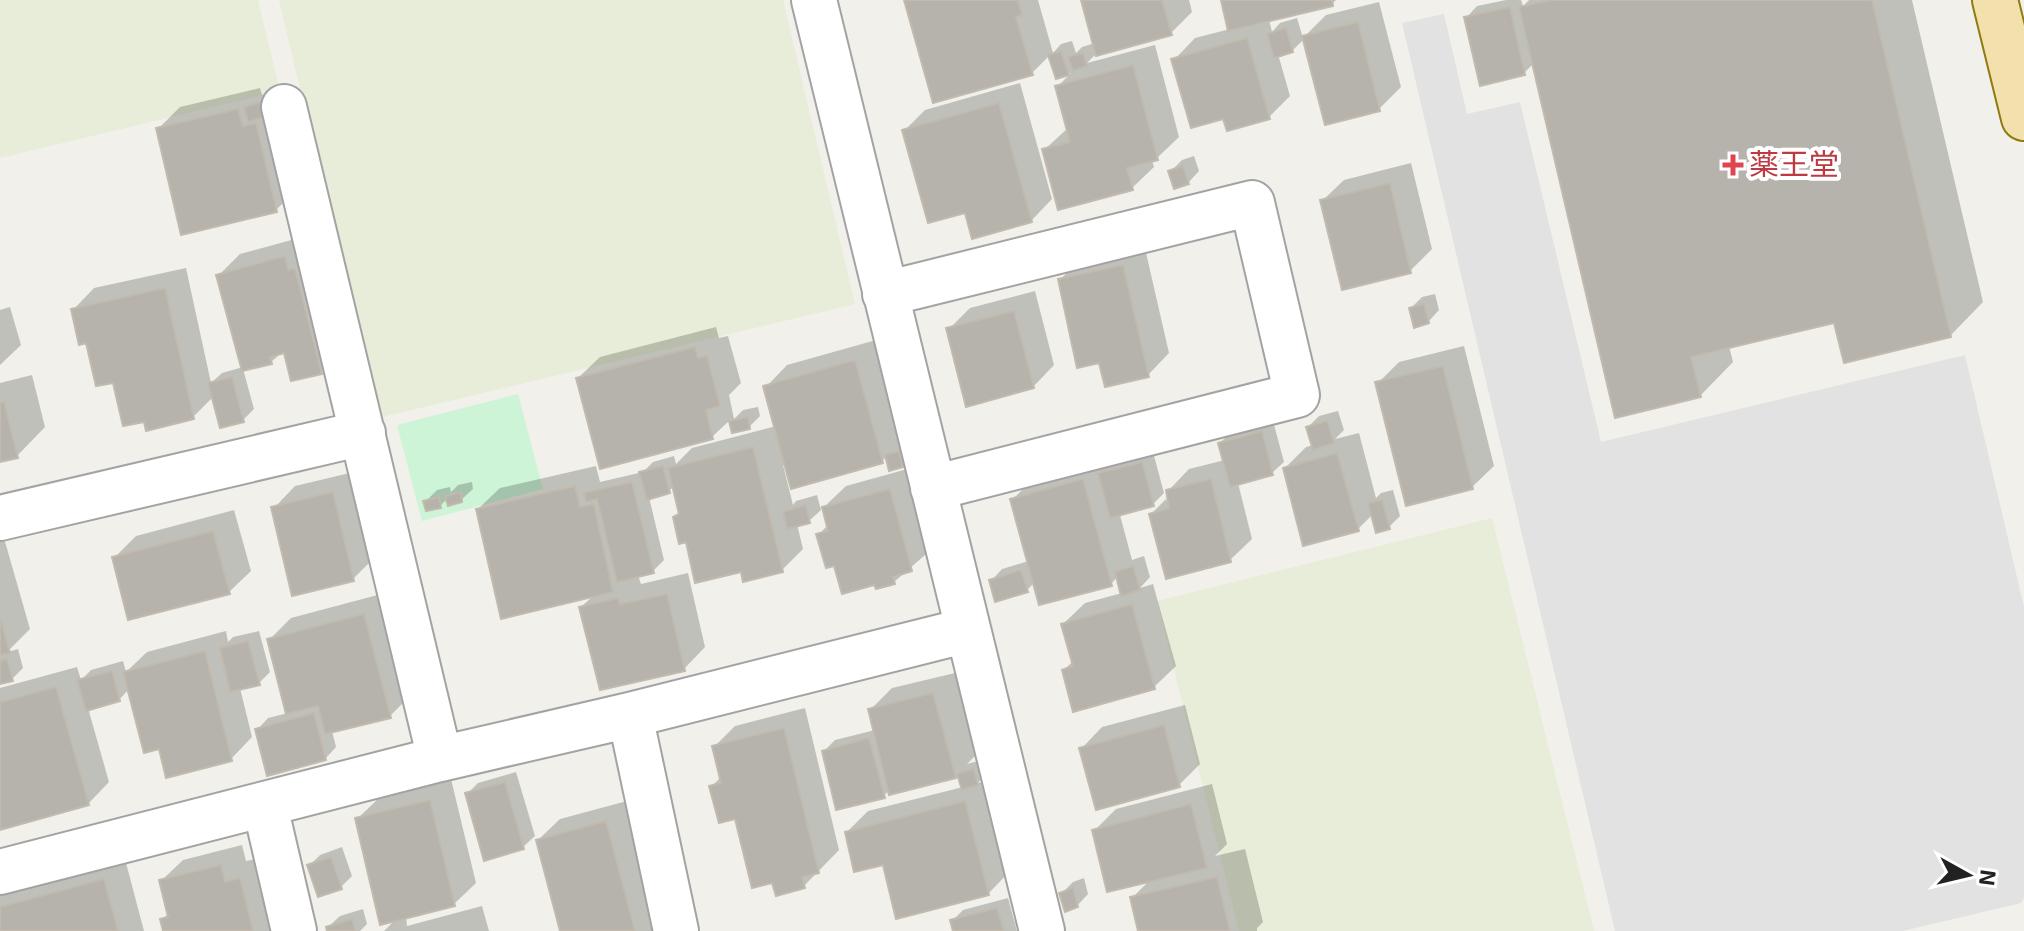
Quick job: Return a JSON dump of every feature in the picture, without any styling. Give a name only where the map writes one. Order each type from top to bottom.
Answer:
[{"type":"main road","points":[[1995,0],[2024,118]]},
{"type":"street","points":[[814,0],[1042,931]]},
{"type":"street","points":[[284,107],[440,759]]},
{"type":"street","points":[[885,294],[1252,203],[1297,395],[933,488]]},
{"type":"street","points":[[0,518],[363,433]]},
{"type":"street","points":[[0,872],[440,759],[968,630]]},
{"type":"street","points":[[630,715],[676,931]]},
{"type":"street","points":[[265,806],[294,931]]},
{"type":"green space","points":[[0,0],[258,0],[280,91],[0,158]]},
{"type":"green space","points":[[279,0],[783,0],[855,304],[378,418]]},
{"type":"green space","points":[[518,394],[543,489],[422,521],[397,425]]},
{"type":"green space","points":[[1492,518],[1594,931],[1239,931],[1157,601]]},
{"type":"shaded area","points":[[1444,14],[1467,114],[1520,102],[1601,442],[1965,355],[2024,607],[2024,898],[2021,903],[1903,931],[1615,931],[1402,23]]},
{"type":"building","points":[[904,0],[1018,0],[1022,15],[1016,17],[1033,75],[933,103]]},
{"type":"building","points":[[1081,0],[1162,0],[1172,35],[1096,56]]},
{"type":"building","points":[[1221,0],[1332,0],[1333,6],[1228,31]]},
{"type":"building","name":"薬王堂","points":[[1550,0],[1872,0],[1951,337],[1844,363],[1834,323],[1691,357],[1701,397],[1615,418],[1519,7]]},
{"type":"building","points":[[1510,7],[1525,75],[1480,86],[1464,17]]},
{"type":"building","points":[[1358,22],[1380,111],[1325,125],[1302,36]]},
{"type":"building","points":[[1286,28],[1293,52],[1274,58],[1267,34]]},
{"type":"building","points":[[1247,38],[1270,119],[1227,131],[1223,119],[1191,128],[1171,59]]},
{"type":"building","points":[[1061,51],[1069,75],[1056,79],[1048,55]]},
{"type":"building","points":[[1083,53],[1087,66],[1073,70],[1068,57]]},
{"type":"building","points":[[1133,65],[1158,160],[1127,168],[1133,190],[1058,210],[1042,149],[1070,142],[1055,86]]},
{"type":"building","points":[[260,102],[264,117],[248,122],[244,107]]},
{"type":"building","points":[[999,103],[1032,222],[972,239],[965,213],[928,223],[902,130]]},
{"type":"building","points":[[238,109],[243,126],[256,123],[277,212],[181,235],[156,128]]},
{"type":"building","points":[[1183,166],[1189,184],[1174,189],[1168,171]]},
{"type":"building","points":[[1390,183],[1411,273],[1342,290],[1320,200]]},
{"type":"building","points":[[285,256],[288,270],[295,269],[322,374],[291,381],[284,353],[270,357],[272,364],[242,371],[216,275]]},
{"type":"building","points":[[1123,265],[1149,377],[1105,387],[1099,363],[1077,368],[1058,279]]},
{"type":"building","points":[[165,288],[194,419],[146,431],[144,422],[123,426],[113,383],[96,386],[86,343],[79,345],[71,309]]},
{"type":"building","points":[[1424,304],[1429,323],[1414,328],[1409,308]]},
{"type":"building","points":[[1014,311],[1034,388],[966,407],[946,328]]},
{"type":"building","points":[[695,347],[698,358],[707,356],[720,406],[706,410],[713,439],[600,469],[576,378]]},
{"type":"building","points":[[855,360],[883,463],[791,489],[763,386]]},
{"type":"building","points":[[1443,366],[1473,489],[1406,506],[1375,382]]},
{"type":"building","points":[[232,377],[244,422],[220,428],[208,383]]},
{"type":"building","points":[[4,402],[18,458],[0,462],[0,403]]},
{"type":"building","points":[[748,417],[750,429],[732,433],[729,421]]},
{"type":"building","points":[[1327,421],[1334,443],[1313,450],[1306,427]]},
{"type":"building","points":[[1262,431],[1273,475],[1230,487],[1218,443]]},
{"type":"building","points":[[753,447],[783,572],[743,582],[741,572],[695,583],[686,542],[679,544],[673,517],[679,514],[668,468]]},
{"type":"building","points":[[899,451],[903,467],[889,471],[885,455]]},
{"type":"building","points":[[1337,453],[1359,531],[1303,546],[1283,468]]},
{"type":"building","points":[[1142,462],[1154,506],[1110,518],[1098,473]]},
{"type":"building","points":[[663,466],[670,493],[647,500],[639,472]]},
{"type":"building","points":[[1083,479],[1112,586],[1039,605],[1010,499]]},
{"type":"building","points":[[1211,479],[1231,562],[1166,579],[1149,514],[1169,508],[1166,490]]},
{"type":"building","points":[[632,482],[654,573],[617,582],[597,499],[586,502],[584,493]]},
{"type":"building","points":[[575,486],[580,507],[594,504],[613,592],[501,619],[476,509]]},
{"type":"building","points":[[890,489],[912,571],[893,577],[895,584],[876,589],[874,585],[842,594],[834,566],[826,568],[816,534],[828,531],[822,507]]},
{"type":"building","points":[[333,492],[354,581],[292,596],[271,507]]},
{"type":"building","points":[[461,492],[462,502],[448,506],[445,496]]},
{"type":"building","points":[[439,497],[441,508],[426,511],[423,501]]},
{"type":"building","points":[[1382,500],[1390,529],[1376,533],[1368,503]]},
{"type":"building","points":[[806,505],[810,523],[787,529],[783,512]]},
{"type":"building","points":[[213,531],[230,594],[128,620],[112,557]]},
{"type":"building","points":[[1133,566],[1140,590],[1121,596],[1115,572]]},
{"type":"building","points":[[1021,570],[1028,592],[995,602],[989,580]]},
{"type":"building","points":[[667,594],[685,671],[600,690],[579,607],[618,598],[620,604]]},
{"type":"building","points":[[1132,604],[1155,689],[1073,712],[1062,670],[1073,666],[1061,624]]},
{"type":"building","points":[[364,614],[391,718],[325,734],[318,706],[286,714],[267,639]]},
{"type":"building","points":[[0,618],[10,653],[0,655]]},
{"type":"building","points":[[248,641],[260,685],[230,692],[220,648]]},
{"type":"building","points":[[205,651],[232,761],[166,778],[159,749],[144,753],[123,672]]},
{"type":"building","points":[[7,659],[13,681],[0,684],[0,661]]},
{"type":"building","points":[[112,671],[120,701],[86,711],[77,680]]},
{"type":"building","points":[[56,687],[89,805],[0,830],[0,702]]},
{"type":"building","points":[[933,693],[956,778],[889,795],[868,709]]},
{"type":"building","points":[[314,713],[326,760],[267,776],[255,729]]},
{"type":"building","points":[[1164,725],[1180,787],[1096,810],[1079,748]]},
{"type":"building","points":[[784,728],[819,873],[802,877],[805,888],[776,896],[772,883],[752,888],[735,819],[719,823],[709,786],[721,783],[712,746]]},
{"type":"building","points":[[869,738],[885,798],[836,810],[822,751]]},
{"type":"building","points":[[974,769],[978,785],[962,790],[957,774]]},
{"type":"building","points":[[505,782],[524,849],[484,861],[465,793]]},
{"type":"building","points":[[430,800],[455,906],[380,925],[355,818]]},
{"type":"building","points":[[965,801],[989,895],[896,919],[883,865],[854,872],[845,832]]},
{"type":"building","points":[[1191,804],[1207,868],[1107,892],[1092,830]]},
{"type":"building","points":[[606,821],[635,931],[560,931],[536,840]]},
{"type":"building","points":[[331,857],[342,889],[318,897],[307,865]]},
{"type":"building","points":[[221,865],[225,882],[240,878],[253,931],[163,931],[160,919],[168,917],[159,880]]},
{"type":"building","points":[[1217,877],[1230,931],[1138,931],[1130,897]]},
{"type":"building","points":[[104,879],[118,931],[0,931],[0,907]]},
{"type":"building","points":[[1073,888],[1078,907],[1065,912],[1059,893]]},
{"type":"building","points":[[997,908],[1004,931],[953,931],[950,920]]},
{"type":"building","points":[[352,919],[355,931],[327,931],[326,927]]},
{"type":"place","name":"薬王堂","points":[[1733,165]]}]
